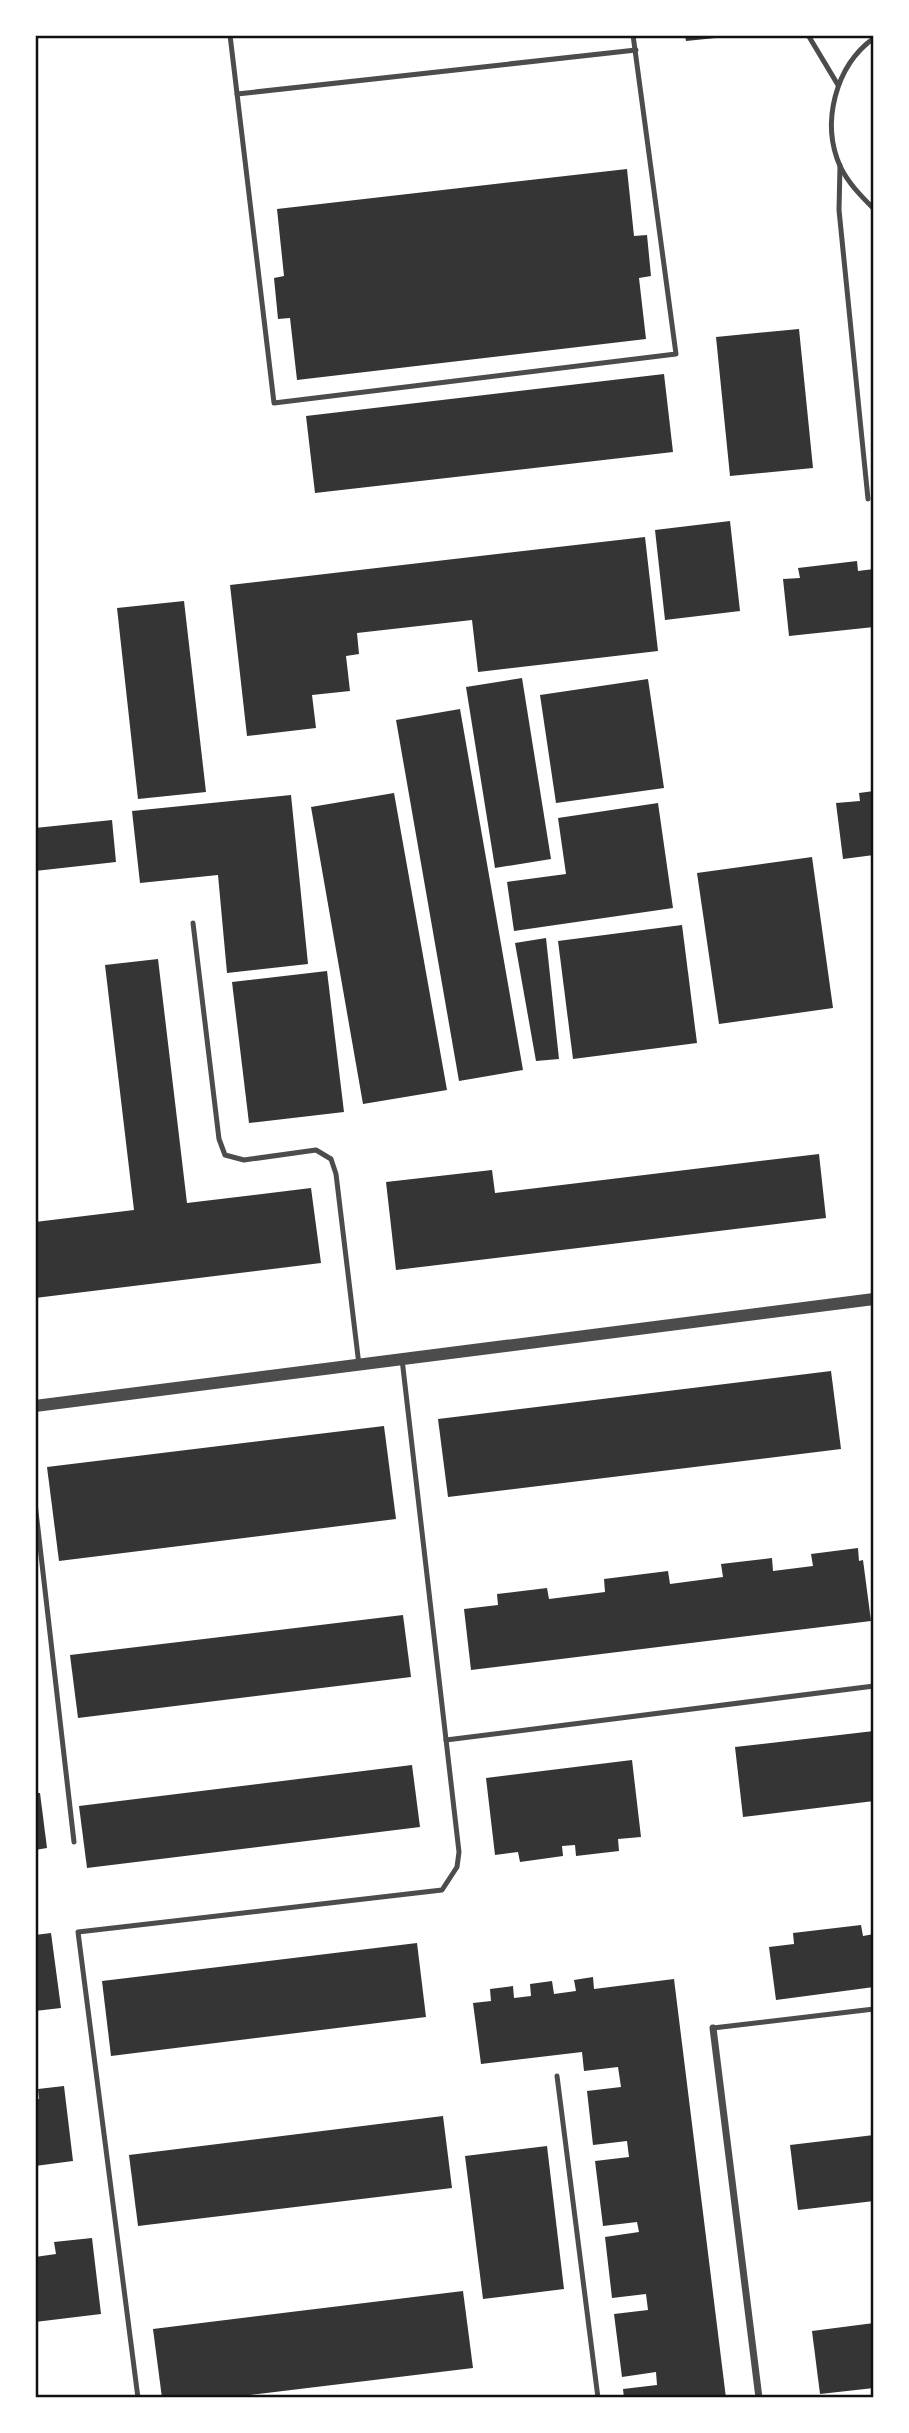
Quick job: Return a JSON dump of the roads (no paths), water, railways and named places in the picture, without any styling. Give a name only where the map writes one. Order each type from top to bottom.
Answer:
[{"type":"street","points":[[35,1406],[874,1299]]},
{"type":"street","points":[[713,2028],[759,2398]]},
{"type":"lane","points":[[230,35],[274,403],[676,354],[634,35]]},
{"type":"lane","points":[[808,35],[838,85]]},
{"type":"lane","points":[[874,38],[850,62],[838,85],[832,111],[832,138],[840,166],[854,190],[874,209]]},
{"type":"lane","points":[[237,94],[635,50]]},
{"type":"lane","points":[[840,166],[839,210],[868,499]]},
{"type":"lane","points":[[193,923],[219,1139],[225,1155],[244,1160],[316,1150],[331,1159],[336,1174],[359,1365]]},
{"type":"lane","points":[[138,2398],[78,1932],[442,1890],[457,1867],[459,1852],[402,1359]]},
{"type":"lane","points":[[35,1503],[74,1843]]},
{"type":"lane","points":[[446,1740],[874,1686]]},
{"type":"lane","points":[[713,2028],[874,2009]]},
{"type":"lane","points":[[558,2076],[598,2398]]}]
